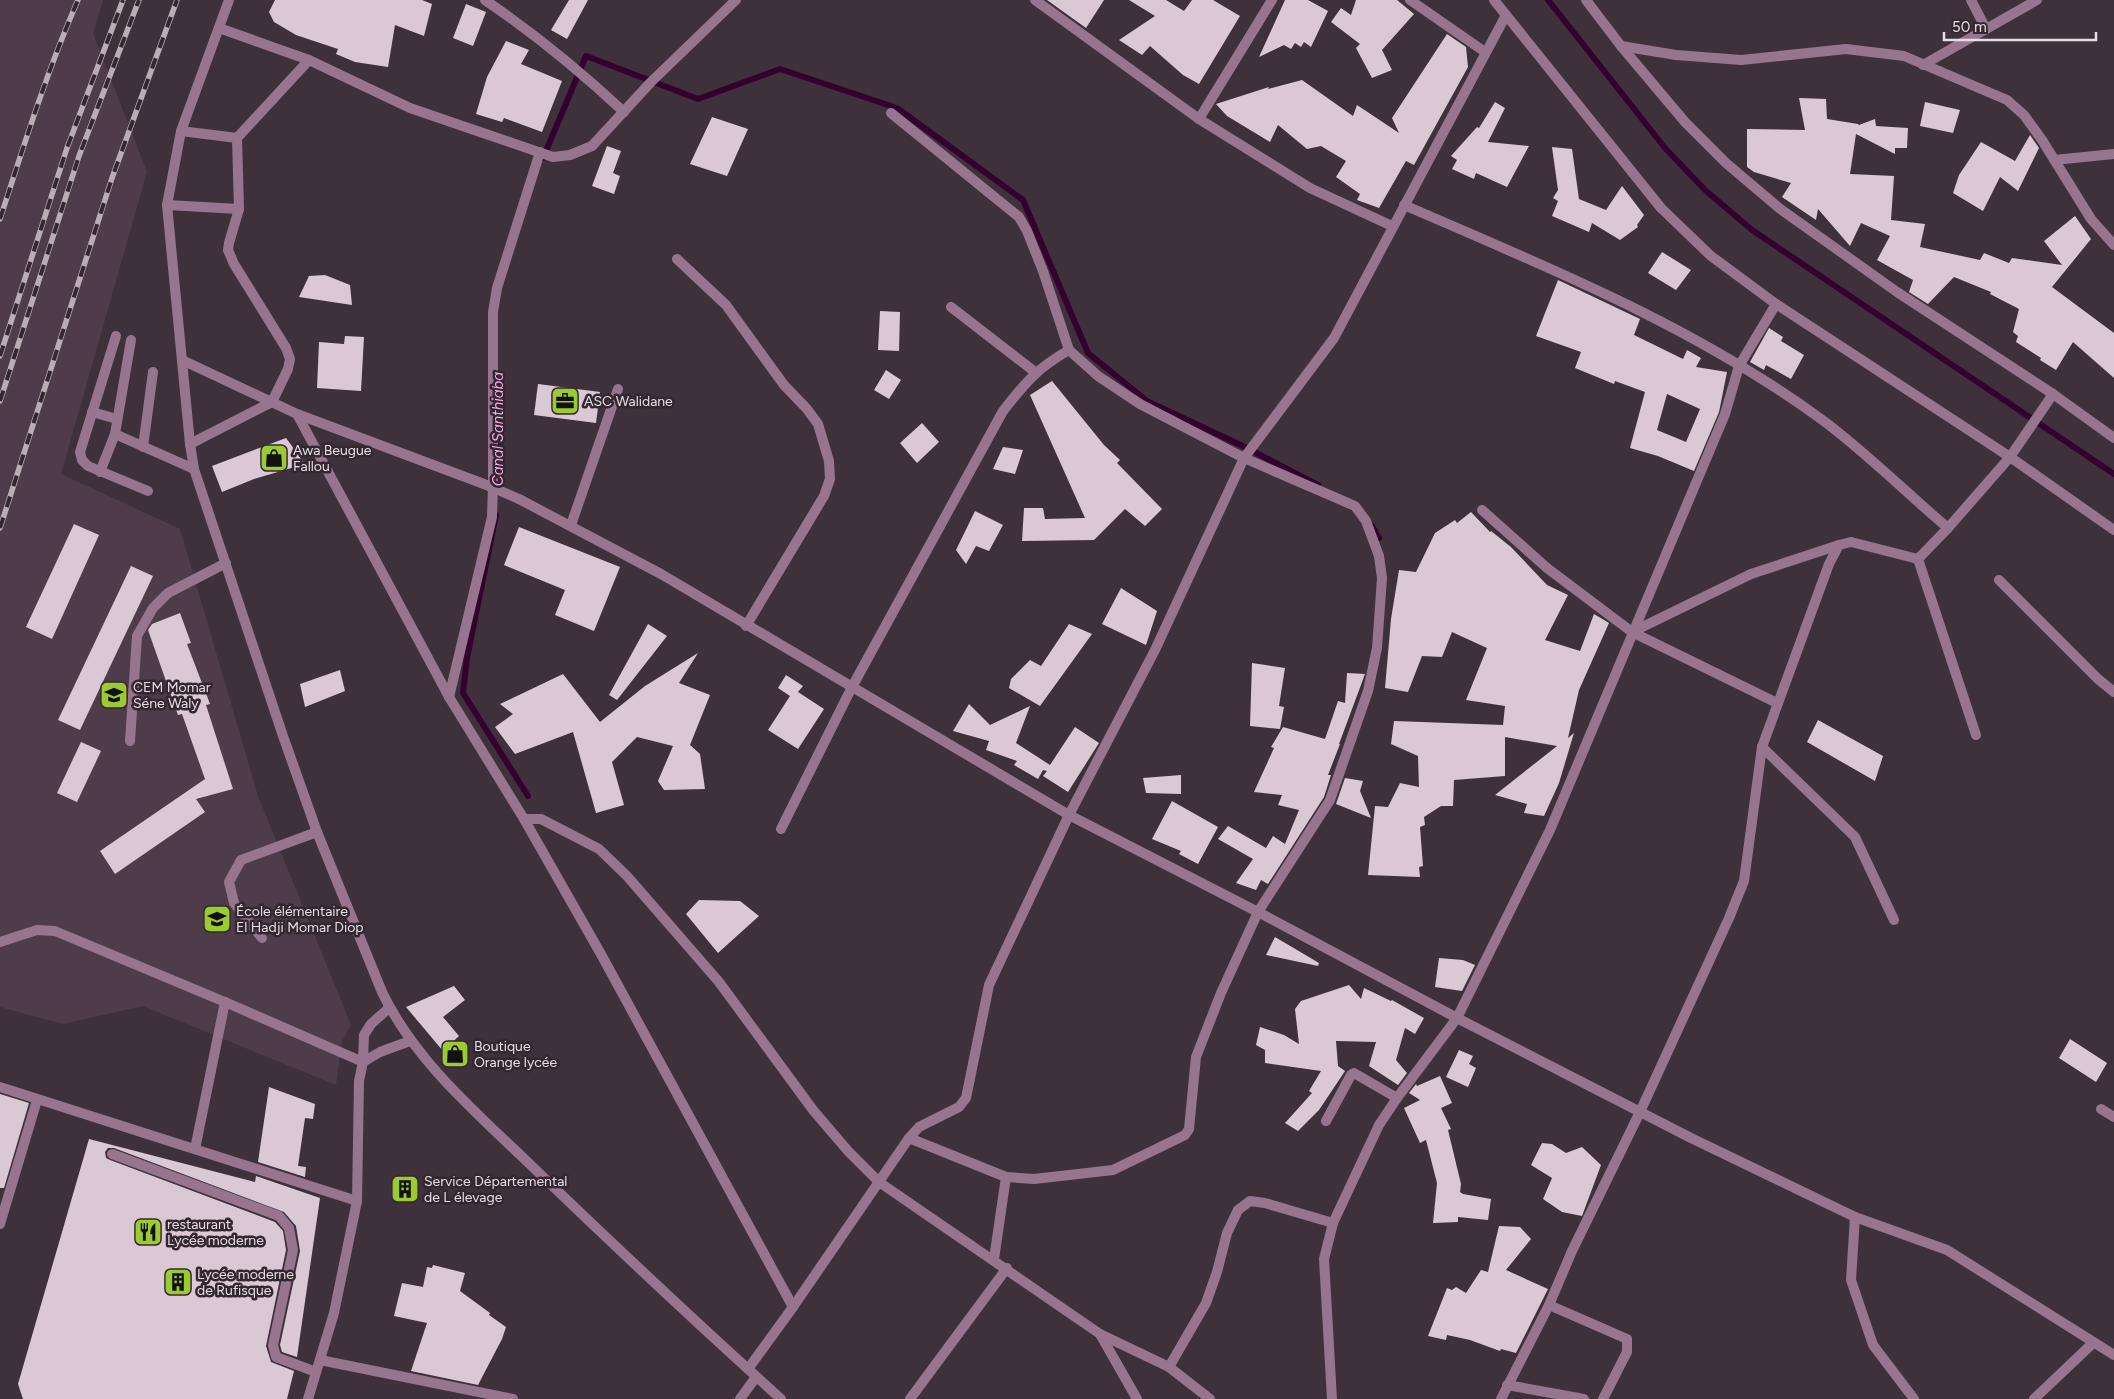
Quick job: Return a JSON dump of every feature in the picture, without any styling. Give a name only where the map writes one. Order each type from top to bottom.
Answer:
[{"type":"street","points":[[229,0],[181,131],[167,206],[190,444],[194,469],[317,832],[389,1008],[410,1040],[461,1098],[645,1275],[781,1399]]},
{"type":"street","points":[[485,0],[529,29],[624,112]]},
{"type":"street","points":[[219,28],[309,60],[410,108],[553,157],[582,152],[592,146],[651,82],[736,0]]},
{"type":"street","points":[[1035,0],[1199,119],[1310,188],[1392,226]]},
{"type":"street","points":[[1199,119],[1272,0]]},
{"type":"street","points":[[1410,0],[1485,52]]},
{"type":"street","points":[[1494,0],[1661,208],[1711,256],[1776,304],[2010,457],[2114,530]]},
{"type":"street","points":[[1586,0],[1620,46],[1684,122],[1726,163],[1779,208],[1897,292],[2113,435]]},
{"type":"street","points":[[1971,0],[1986,29]]},
{"type":"street","points":[[1924,65],[2037,0]]},
{"type":"street","points":[[748,1369],[909,1138],[919,1127],[959,1108],[966,1098],[989,985],[1069,815],[1156,650],[1244,458],[1334,338],[1506,15]]},
{"type":"street","points":[[1620,46],[1676,55],[1741,60],[1846,49],[1904,56],[2007,100],[2024,115],[2091,219],[2114,245]]},
{"type":"street","points":[[190,444],[272,402],[288,369],[290,359],[286,348],[234,264],[228,250],[238,209],[237,138],[309,60]]},
{"type":"street","points":[[891,114],[1019,217],[1027,231],[1043,272],[1069,350],[1098,376],[1140,404],[1244,458],[1355,506],[1366,521],[1379,556],[1382,578],[1377,648],[1370,682],[1337,782],[1330,800],[1313,829],[1258,912],[1221,993],[1196,1058],[1189,1129],[1185,1135],[1114,1170],[1034,1179],[1006,1177],[909,1138]]},
{"type":"street","points":[[181,131],[237,138]]},
{"type":"street","points":[[449,697],[492,517],[494,485],[494,312],[497,288],[540,152]]},
{"type":"street","points":[[2054,160],[2114,154]]},
{"type":"street","points":[[1404,205],[1605,293],[1739,366],[1827,424],[1948,528]]},
{"type":"street","points":[[167,206],[238,209]]},
{"type":"street","points":[[677,259],[726,305],[784,385],[807,409],[818,424],[829,460],[830,479],[824,496],[746,626]]},
{"type":"street","points":[[1332,1399],[1324,1258],[1333,1223],[1379,1125],[1457,1018],[1550,830],[1725,414],[1739,366],[1776,304]]},
{"type":"street","points":[[951,307],[1035,372]]},
{"type":"street","points":[[116,336],[80,452],[82,460],[88,466],[148,492]]},
{"type":"street","points":[[100,472],[115,434],[131,340]]},
{"type":"street","points":[[781,829],[852,687],[1003,411],[1035,372],[1069,350]]},
{"type":"street","points":[[182,360],[297,414],[484,484],[571,525],[661,574],[746,626],[1069,815],[1640,1112],[1855,1217],[1947,1250],[2114,1355]]},
{"type":"street","points":[[107,365],[126,370]]},
{"type":"street","points":[[143,447],[153,372]]},
{"type":"street","points":[[571,525],[618,389]]},
{"type":"street","points":[[1918,558],[1948,528],[2010,457],[2039,411],[2053,394]]},
{"type":"street","points":[[92,412],[117,419]]},
{"type":"street","points":[[297,414],[449,697],[524,819],[636,1017],[793,1307]]},
{"type":"street","points":[[115,434],[194,469]]},
{"type":"street","points":[[1482,510],[1547,568],[1632,632],[1777,703]]},
{"type":"street","points":[[1632,632],[1751,574],[1839,545],[1851,542],[1918,558]]},
{"type":"street","points":[[1501,1399],[1549,1305],[1572,1251],[1640,1112],[1730,918],[1744,881],[1762,747],[1829,564],[1839,545]]},
{"type":"street","points":[[1918,558],[1976,736]]},
{"type":"street","points":[[130,741],[137,636],[153,608],[168,593],[226,563]]},
{"type":"street","points":[[1999,580],[2098,679],[2114,692]]},
{"type":"street","points":[[1762,747],[1855,837],[1894,920]]},
{"type":"street","points":[[524,819],[541,819],[599,848],[627,876],[719,982],[813,1110],[848,1151],[879,1182],[994,1259],[1100,1334],[1169,1367],[1210,1399]]},
{"type":"street","points":[[262,938],[234,903],[229,882],[241,860],[317,832]]},
{"type":"street","points":[[0,942],[37,930],[56,932],[363,1062]]},
{"type":"street","points":[[195,1149],[225,1002]]},
{"type":"street","points":[[308,1399],[334,1313],[357,1201],[359,1081],[363,1062],[364,1035],[371,1024],[389,1008]]},
{"type":"street","points":[[363,1062],[380,1052],[410,1040]]},
{"type":"street","points":[[1326,1121],[1351,1075],[1354,1074],[1397,1098]]},
{"type":"street","points":[[0,1087],[357,1201]]},
{"type":"street","points":[[0,1224],[38,1100]]},
{"type":"street","points":[[2101,1109],[2114,1117]]},
{"type":"street","points":[[112,1154],[279,1216],[289,1228],[293,1250],[273,1345],[276,1356],[316,1372]]},
{"type":"street","points":[[994,1259],[1006,1177]]},
{"type":"street","points":[[1169,1367],[1206,1303],[1217,1272],[1227,1233],[1238,1210],[1250,1201],[1265,1203],[1333,1223]]},
{"type":"street","points":[[1855,1217],[1852,1280],[1873,1345],[1914,1399]]},
{"type":"street","points":[[910,1399],[1007,1268]]},
{"type":"street","points":[[1549,1305],[1627,1339],[1627,1352],[1603,1399]]},
{"type":"street","points":[[1100,1334],[1137,1399]]},
{"type":"street","points":[[2034,1399],[2093,1343]]},
{"type":"street","points":[[320,1360],[473,1394],[513,1399]]},
{"type":"street","points":[[740,1399],[756,1377]]},
{"type":"street","points":[[1507,1385],[1584,1399]]},
{"type":"shaded area","points":[[0,0],[103,0],[93,33],[147,172],[61,474],[180,529],[258,796],[351,1025],[342,1041],[336,1085],[143,1006],[63,1024],[0,1007]]},
{"type":"building","points":[[275,0],[422,0],[432,4],[424,36],[395,25],[388,67],[355,62],[336,54],[338,49],[296,35],[274,22],[269,12]]},
{"type":"building","points":[[569,0],[588,0],[567,39],[551,30]]},
{"type":"building","points":[[1047,0],[1104,0],[1086,28]]},
{"type":"building","points":[[1129,0],[1166,0],[1184,11],[1192,0],[1213,0],[1240,16],[1199,84],[1183,75],[1150,46],[1142,55],[1119,40],[1155,16]]},
{"type":"building","points":[[1285,0],[1308,0],[1328,11],[1311,47],[1304,42],[1301,47],[1295,43],[1291,49],[1284,45],[1259,57]]},
{"type":"building","points":[[1356,0],[1397,0],[1414,14],[1382,50],[1392,70],[1372,78],[1356,48],[1360,44],[1331,22],[1341,8],[1351,15]]},
{"type":"building","points":[[466,4],[486,12],[473,46],[453,38]]},
{"type":"building","points":[[1447,34],[1466,47],[1468,67],[1414,165],[1406,161],[1379,208],[1357,200],[1360,194],[1336,177],[1346,161],[1321,146],[1307,149],[1278,125],[1270,142],[1227,116],[1216,104],[1269,87],[1268,89],[1302,80],[1353,116],[1357,105],[1399,133],[1392,118]]},
{"type":"building","points":[[506,41],[529,50],[521,64],[562,81],[542,132],[504,118],[502,122],[476,114],[487,77]]},
{"type":"building","points":[[1799,98],[1826,99],[1827,119],[1859,125],[1875,119],[1876,126],[1908,128],[1907,148],[1895,148],[1895,154],[1856,134],[1850,174],[1894,176],[1891,220],[1925,224],[1920,247],[1980,260],[1984,253],[2009,263],[2012,258],[2062,265],[2044,241],[2075,216],[2091,239],[2052,287],[2114,333],[2114,378],[2073,342],[2056,370],[2040,360],[2041,358],[2016,342],[2018,336],[2013,332],[2019,309],[1990,294],[1991,292],[1954,277],[1928,304],[1909,292],[1913,280],[1877,260],[1890,236],[1861,223],[1850,246],[1818,209],[1816,220],[1782,197],[1791,183],[1754,172],[1747,167],[1747,129],[1805,130]]},
{"type":"building","points":[[1495,102],[1505,108],[1488,142],[1529,146],[1507,187],[1476,173],[1474,179],[1452,169],[1457,160],[1451,156],[1477,127],[1479,128]]},
{"type":"building","points":[[1925,102],[1960,110],[1953,133],[1920,126]]},
{"type":"building","points":[[712,117],[748,129],[727,176],[690,164]]},
{"type":"building","points":[[2030,135],[2039,148],[2018,191],[2000,177],[1983,211],[1953,193],[1959,175],[1981,142],[2015,161]]},
{"type":"building","points":[[607,146],[621,151],[613,173],[620,176],[614,194],[592,186]]},
{"type":"building","points":[[1552,147],[1572,149],[1579,199],[1606,210],[1622,186],[1644,215],[1637,225],[1638,227],[1620,240],[1592,223],[1589,232],[1552,216],[1558,201],[1553,198],[1558,190]]},
{"type":"building","points":[[1662,252],[1691,270],[1676,290],[1648,273]]},
{"type":"building","points":[[325,275],[350,285],[352,305],[299,297],[309,276]]},
{"type":"building","points":[[1558,280],[1640,319],[1634,335],[1683,359],[1687,350],[1701,358],[1696,367],[1727,372],[1719,412],[1694,471],[1658,456],[1630,448],[1645,392],[1615,381],[1614,384],[1575,368],[1581,352],[1536,336]],"holes":[[[1667,394],[1700,409],[1686,442],[1657,430]]]},
{"type":"building","points":[[880,311],[900,312],[899,351],[878,350]]},
{"type":"building","points":[[1769,328],[1783,337],[1781,341],[1804,355],[1791,379],[1766,365],[1764,370],[1750,362]]},
{"type":"building","points":[[345,336],[364,337],[361,391],[317,388],[319,342],[344,344]]},
{"type":"building","points":[[886,370],[901,380],[889,399],[874,390]]},
{"type":"building","points":[[1052,381],[1104,445],[1120,460],[1117,463],[1162,509],[1145,526],[1125,509],[1094,540],[1022,541],[1024,508],[1043,508],[1045,519],[1085,518],[1030,395]]},
{"type":"building","points":[[538,384],[600,392],[596,423],[534,415]]},
{"type":"building","points":[[922,423],[939,442],[917,463],[900,443]]},
{"type":"building","points":[[286,438],[305,464],[254,479],[222,492],[212,466]]},
{"type":"building","points":[[1003,447],[1023,450],[1015,474],[993,469]]},
{"type":"building","points":[[975,511],[1003,525],[989,551],[976,546],[966,564],[956,550]]},
{"type":"building","points":[[1471,512],[1490,532],[1511,547],[1547,585],[1568,595],[1545,640],[1580,651],[1594,614],[1609,623],[1579,690],[1568,738],[1574,733],[1559,783],[1544,816],[1524,813],[1527,804],[1495,795],[1557,746],[1505,737],[1505,776],[1454,780],[1453,806],[1441,806],[1424,817],[1425,825],[1420,827],[1423,866],[1419,867],[1420,877],[1368,875],[1375,806],[1388,807],[1400,783],[1419,787],[1418,756],[1391,744],[1394,721],[1503,725],[1505,706],[1466,700],[1487,648],[1452,632],[1442,657],[1422,656],[1408,692],[1385,688],[1391,619],[1399,570],[1416,572],[1435,533],[1455,520],[1457,523]]},
{"type":"building","points":[[74,524],[99,535],[52,639],[26,627]]},
{"type":"building","points":[[519,527],[620,567],[594,631],[555,615],[565,590],[504,565]]},
{"type":"building","points":[[131,566],[153,576],[80,730],[58,720]]},
{"type":"building","points":[[1121,588],[1157,611],[1146,645],[1102,624]]},
{"type":"building","points":[[180,613],[191,643],[187,644],[210,704],[206,705],[233,789],[196,799],[205,812],[115,874],[100,851],[205,779],[182,714],[178,715],[148,630],[152,624]]},
{"type":"building","points":[[648,624],[667,636],[617,700],[609,695]]},
{"type":"building","points":[[1069,624],[1092,634],[1040,706],[1009,688],[1011,679],[1030,660],[1041,666]]},
{"type":"building","points":[[698,653],[679,683],[710,695],[690,745],[700,754],[705,789],[664,790],[658,781],[673,746],[637,737],[612,762],[624,805],[596,813],[573,732],[515,754],[495,727],[513,714],[500,704],[563,674],[600,722],[645,686]]},
{"type":"building","points":[[1252,663],[1285,668],[1279,706],[1284,707],[1280,729],[1250,726]]},
{"type":"building","points":[[340,670],[345,691],[305,707],[300,684]]},
{"type":"building","points":[[1347,673],[1365,674],[1328,775],[1331,775],[1324,797],[1268,884],[1261,880],[1256,890],[1236,883],[1253,859],[1218,839],[1228,826],[1266,848],[1273,836],[1285,844],[1299,810],[1278,805],[1282,795],[1254,792],[1274,748],[1271,747],[1283,727],[1325,739],[1338,701],[1345,703]]},
{"type":"building","points":[[786,675],[803,686],[798,692],[824,709],[798,749],[768,730],[790,696],[778,688]]},
{"type":"building","points":[[969,704],[990,725],[1030,706],[1016,743],[1050,765],[1075,727],[1099,743],[1068,792],[1043,776],[1047,771],[1043,770],[1038,779],[1014,765],[1017,761],[986,750],[989,741],[953,731]]},
{"type":"building","points":[[1818,720],[1883,756],[1875,781],[1807,742]]},
{"type":"building","points":[[81,742],[101,751],[77,802],[57,793]]},
{"type":"building","points":[[1181,775],[1181,794],[1146,793],[1143,778]]},
{"type":"building","points":[[1345,778],[1363,781],[1360,791],[1371,818],[1336,804]]},
{"type":"building","points":[[1172,801],[1218,827],[1198,864],[1179,854],[1181,851],[1152,839]]},
{"type":"building","points":[[699,900],[740,901],[759,916],[718,953],[686,914]]},
{"type":"building","points":[[1275,937],[1319,963],[1318,966],[1266,955]]},
{"type":"building","points":[[1439,958],[1463,960],[1475,965],[1462,991],[1435,987]]},
{"type":"building","points":[[1349,985],[1361,999],[1364,988],[1392,1000],[1424,1018],[1415,1034],[1405,1028],[1396,1060],[1407,1073],[1398,1085],[1369,1066],[1376,1042],[1336,1041],[1338,1066],[1345,1071],[1319,1110],[1298,1131],[1285,1123],[1312,1093],[1309,1091],[1321,1071],[1265,1063],[1265,1050],[1256,1045],[1260,1027],[1284,1035],[1299,1044],[1295,1009],[1301,1001]]},
{"type":"building","points":[[454,986],[465,1000],[443,1017],[459,1036],[443,1051],[406,1007]]},
{"type":"building","points":[[2070,1039],[2107,1063],[2096,1082],[2059,1058]]},
{"type":"building","points":[[1459,1050],[1473,1056],[1469,1064],[1476,1068],[1468,1087],[1446,1077]]},
{"type":"building","points":[[1440,1076],[1452,1103],[1441,1108],[1451,1129],[1448,1130],[1461,1184],[1460,1192],[1491,1199],[1488,1220],[1458,1217],[1458,1222],[1433,1223],[1437,1183],[1426,1140],[1420,1143],[1404,1108],[1420,1100],[1409,1093],[1416,1084],[1417,1086]]},
{"type":"building","points":[[269,1087],[315,1104],[313,1119],[305,1118],[298,1166],[306,1167],[305,1177],[258,1162]]},
{"type":"building","points":[[0,1094],[29,1103],[4,1188],[0,1188]]},
{"type":"building","name":"Lycée moderne de Rufisque","points":[[89,1139],[255,1182],[256,1176],[320,1198],[297,1357],[282,1352],[280,1345],[300,1251],[296,1226],[284,1212],[114,1148],[108,1148],[105,1152],[106,1158],[110,1160],[275,1222],[283,1231],[286,1250],[266,1346],[271,1362],[294,1371],[287,1399],[23,1399],[18,1384]]},
{"type":"building","points":[[1542,1143],[1552,1144],[1566,1153],[1582,1147],[1601,1165],[1582,1216],[1562,1212],[1543,1199],[1552,1178],[1531,1165]]},
{"type":"building","points":[[1499,1226],[1520,1227],[1531,1239],[1506,1270],[1548,1289],[1516,1353],[1501,1349],[1500,1351],[1470,1340],[1447,1335],[1446,1340],[1428,1336],[1447,1288],[1452,1290],[1456,1287],[1466,1293],[1481,1270],[1488,1272]]},
{"type":"building","points":[[433,1265],[465,1273],[460,1291],[506,1327],[502,1339],[478,1385],[411,1371],[427,1323],[394,1316],[402,1283],[423,1287],[427,1267],[432,1268]]},
{"type":"waterway","points":[[1548,0],[1665,148],[1705,190],[1752,230],[2114,474]]},
{"type":"waterway","points":[[543,158],[586,56],[698,99],[780,69],[897,108],[1023,200],[1088,353],[1147,401],[1245,447],[1318,485]]},
{"type":"waterway","name":"Canal Santhiaba","points":[[498,373],[498,493]]},
{"type":"waterway","name":"Canal Santhiaba","points":[[496,515],[467,658],[463,693],[528,796]]},
{"type":"waterway","points":[[1372,526],[1379,538]]},
{"type":"railway","points":[[0,219],[46,81],[78,0]]},
{"type":"railway","points":[[0,356],[67,148],[123,0]]},
{"type":"railway","points":[[0,401],[79,156],[139,0]]},
{"type":"railway","points":[[0,528],[112,178],[177,0]]},
{"type":"place","name":"ASC Walidane","points":[[565,401]]},
{"type":"place","name":"Awa Beugue Fallou","points":[[274,458]]},
{"type":"place","name":"CEM Momar Séne Waly","points":[[114,695]]},
{"type":"place","name":"École élémentaire El Hadji Momar Diop","points":[[217,919]]},
{"type":"place","name":"Boutique Orange lycée","points":[[455,1054]]},
{"type":"place","name":"Service Départemental de L élevage","points":[[405,1189]]},
{"type":"place","name":"restaurant Lycée moderne","points":[[148,1232]]},
{"type":"place","name":"Lycée moderne de Rufisque","points":[[178,1282]]}]
